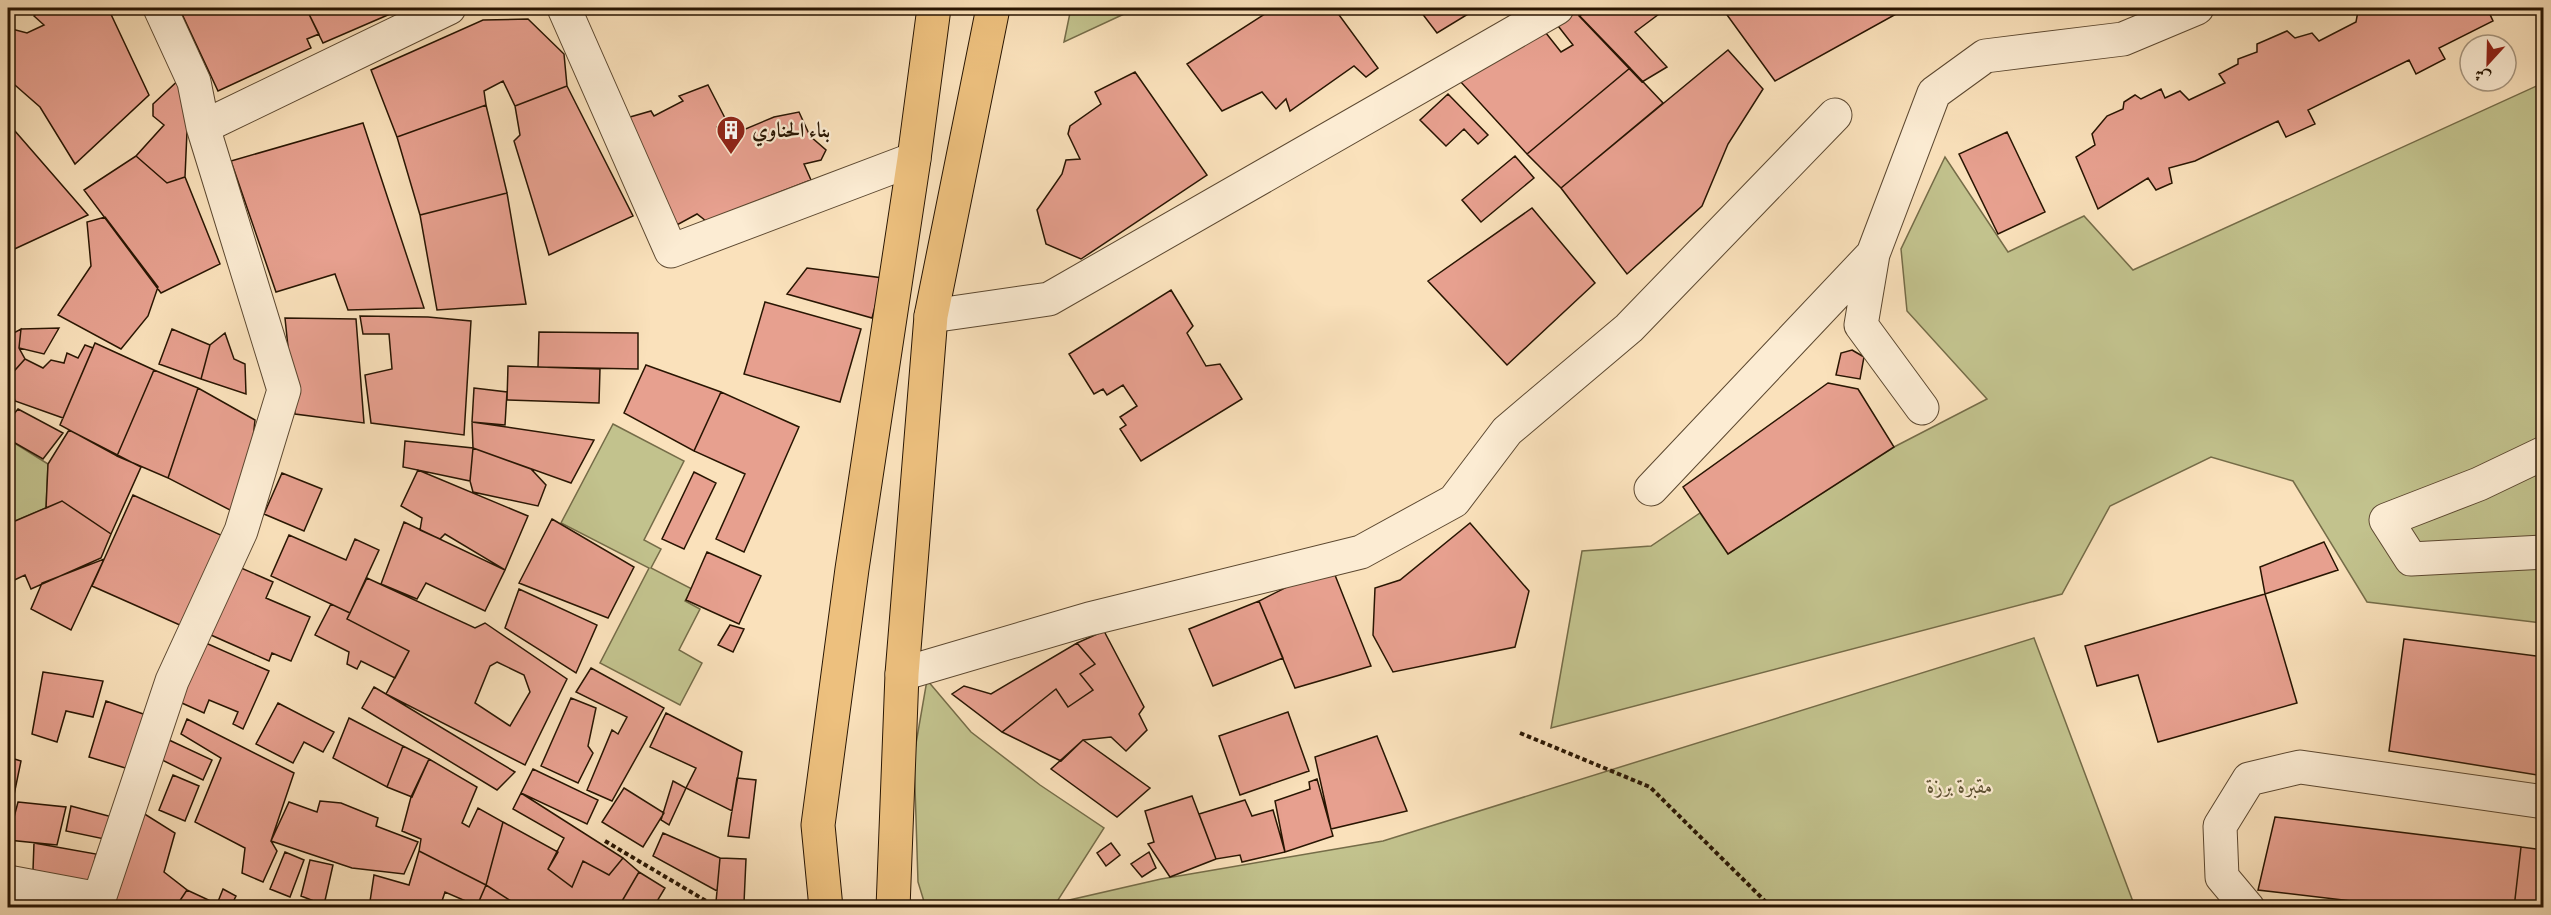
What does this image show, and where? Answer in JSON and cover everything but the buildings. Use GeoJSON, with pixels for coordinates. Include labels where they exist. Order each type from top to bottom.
{"type":"FeatureCollection","features":[{"type":"Feature","properties":{"kind":"main road"},"geometry":{"type":"LineString","coordinates":[[826,908],[818,825],[852,569],[914,159],[934,8]]}},
{"type":"Feature","properties":{"kind":"main road"},"geometry":{"type":"LineString","coordinates":[[893,908],[902,674],[931,316],[993,8]]}},
{"type":"Feature","properties":{"kind":"street"},"geometry":{"type":"LineString","coordinates":[[8,882],[103,903],[172,681],[241,531],[284,390],[203,127],[194,82],[160,8]]}},
{"type":"Feature","properties":{"kind":"street"},"geometry":{"type":"LineString","coordinates":[[203,127],[449,8]]}},
{"type":"Feature","properties":{"kind":"street"},"geometry":{"type":"LineString","coordinates":[[564,8],[670,251],[914,159]]}},
{"type":"Feature","properties":{"kind":"street"},"geometry":{"type":"LineString","coordinates":[[931,316],[1048,298],[1557,8]]}},
{"type":"Feature","properties":{"kind":"street"},"geometry":{"type":"LineString","coordinates":[[1922,408],[1861,325],[1873,254],[1934,93],[1985,56],[2123,39],[2197,8]]}},
{"type":"Feature","properties":{"kind":"street"},"geometry":{"type":"LineString","coordinates":[[902,674],[1089,619],[1361,552],[1454,501],[1508,431],[1629,327],[1835,115]]}},
{"type":"Feature","properties":{"kind":"street"},"geometry":{"type":"LineString","coordinates":[[1652,489],[1873,254]]}},
{"type":"Feature","properties":{"kind":"street"},"geometry":{"type":"LineString","coordinates":[[2544,453],[2479,484],[2386,520],[2411,559],[2544,552]]}},
{"type":"Feature","properties":{"kind":"street"},"geometry":{"type":"LineString","coordinates":[[2248,908],[2222,877],[2220,826],[2249,779],[2300,766],[2544,802]]}},
{"type":"Feature","properties":{"kind":"path"},"geometry":{"type":"LineString","coordinates":[[1520,733],[1650,788],[1772,908]]}},
{"type":"Feature","properties":{"kind":"path"},"geometry":{"type":"LineString","coordinates":[[605,841],[718,908]]}},
{"type":"Feature","properties":{"kind":"green space"},"geometry":{"type":"Polygon","coordinates":[[[1071,8],[1137,8],[1064,42],[1071,8]]]}},
{"type":"Feature","properties":{"kind":"green space"},"geometry":{"type":"Polygon","coordinates":[[[2543,83],[2543,623],[2367,602],[2293,481],[2211,457],[2110,506],[2062,594],[1551,728],[1582,551],[1651,546],[1700,513],[1728,554],[1894,447],[1987,399],[1907,311],[1901,249],[1945,157],[2008,252],[2084,216],[2133,270],[2543,83]]]}},
{"type":"Feature","properties":{"kind":"green space"},"geometry":{"type":"Polygon","coordinates":[[[613,424],[684,461],[644,540],[661,549],[651,568],[692,589],[685,601],[700,609],[679,650],[702,663],[680,705],[600,663],[649,568],[561,523],[613,424]]]}},
{"type":"Feature","properties":{"kind":"green space"},"geometry":{"type":"Polygon","coordinates":[[[8,439],[48,464],[46,508],[8,524],[8,439]]]}},
{"type":"Feature","properties":{"kind":"green space","name":"مقبرة برزة"},"geometry":{"type":"Polygon","coordinates":[[[2034,638],[2135,907],[926,908],[918,882],[914,755],[927,680],[971,732],[1040,785],[1104,828],[1056,903],[1161,879],[1383,841],[2034,638]]]}},
{"type":"Feature","properties":{"kind":"place","name":"بناء الحناوي"},"geometry":{"type":"Point","coordinates":[731,156]}}]}
